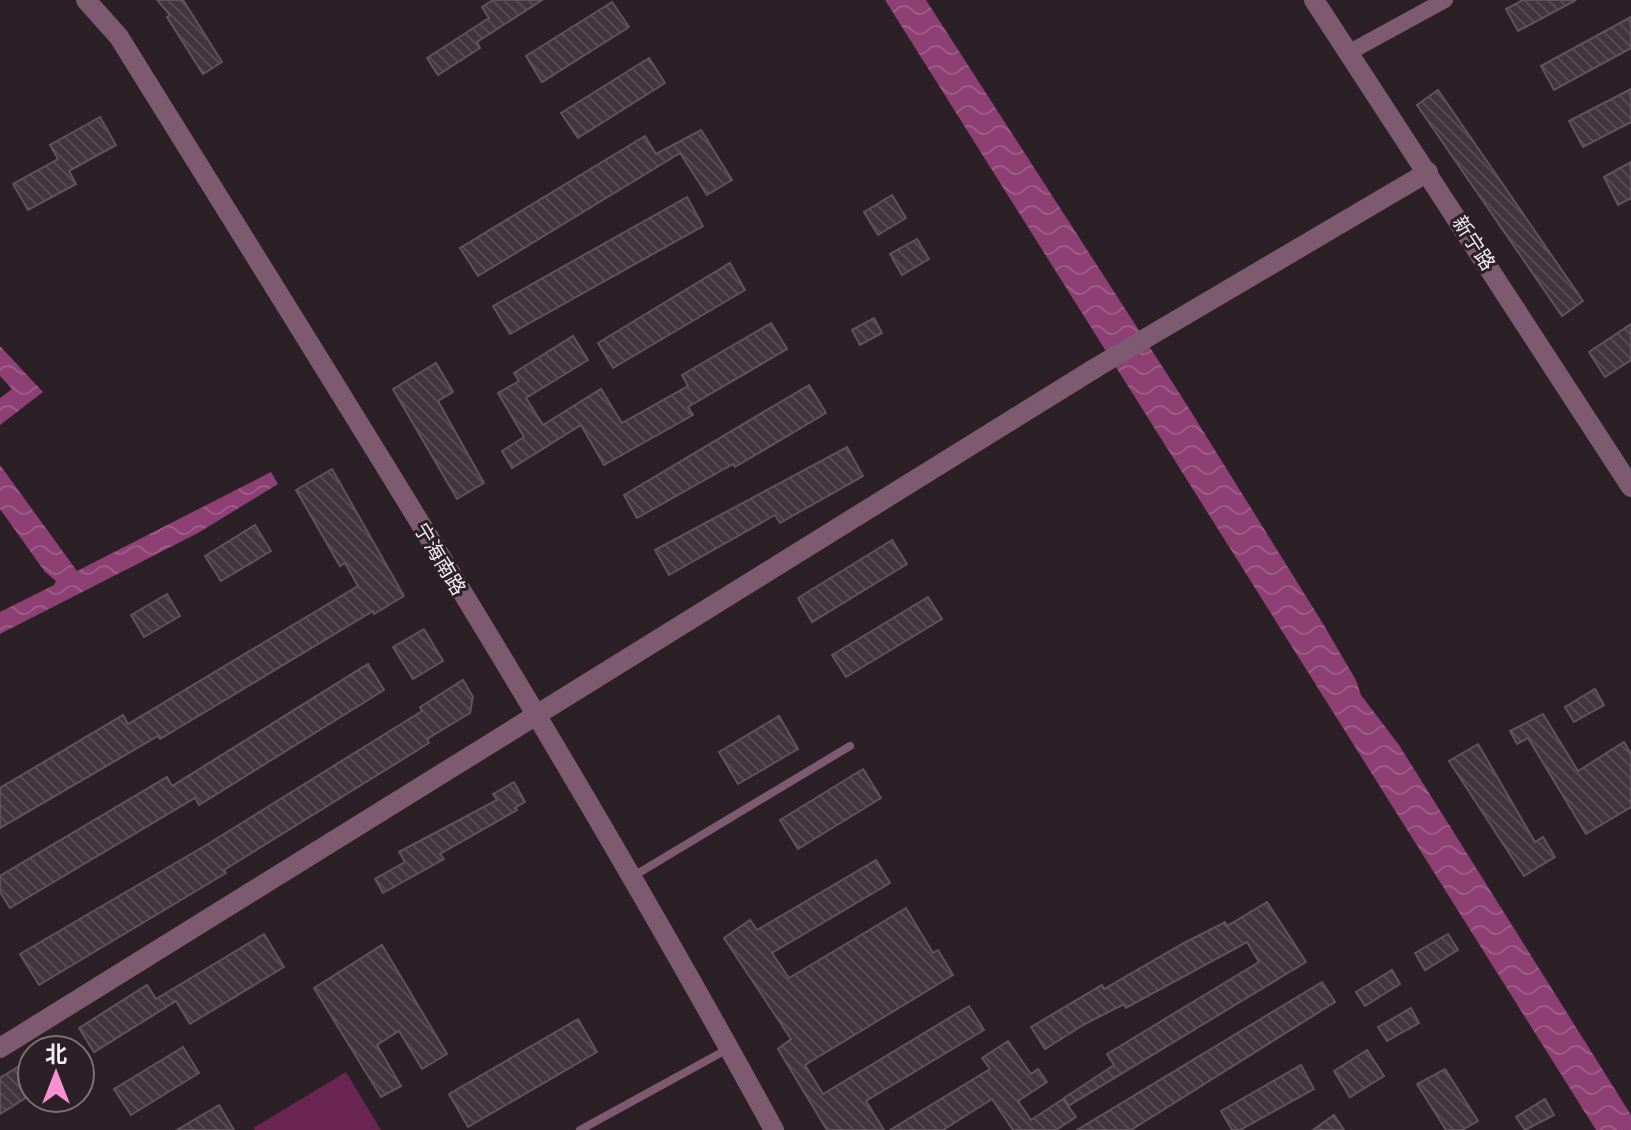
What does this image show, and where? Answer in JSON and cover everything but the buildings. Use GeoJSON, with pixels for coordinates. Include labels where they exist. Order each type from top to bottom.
{"type":"FeatureCollection","features":[{"type":"Feature","properties":{"kind":"street","name":"宁海南路"},"geometry":{"type":"LineString","coordinates":[[86,0],[119,37],[354,415],[631,877],[774,1130]]}},
{"type":"Feature","properties":{"kind":"street","name":"新宁路"},"geometry":{"type":"LineString","coordinates":[[1314,0],[1631,487]]}},
{"type":"Feature","properties":{"kind":"street"},"geometry":{"type":"LineString","coordinates":[[1348,53],[1445,0]]}},
{"type":"Feature","properties":{"kind":"street"},"geometry":{"type":"LineString","coordinates":[[0,1048],[533,714],[1104,363],[1428,172]]}},
{"type":"Feature","properties":{"kind":"lane"},"geometry":{"type":"LineString","coordinates":[[631,877],[850,746]]}},
{"type":"Feature","properties":{"kind":"lane"},"geometry":{"type":"LineString","coordinates":[[580,1130],[730,1048]]}},
{"type":"Feature","properties":{"kind":"shaded area"},"geometry":{"type":"Polygon","coordinates":[[[346,1072],[381,1130],[253,1128],[346,1072]]]}},
{"type":"Feature","properties":{"kind":"water"},"geometry":{"type":"Polygon","coordinates":[[[885,0],[926,0],[1180,394],[1322,622],[1356,680],[1361,695],[1399,745],[1631,1115],[1631,1130],[1596,1130],[885,0]]]}},
{"type":"Feature","properties":{"kind":"water"},"geometry":{"type":"Polygon","coordinates":[[[0,346],[43,392],[0,425],[0,398],[12,389],[0,376],[0,346]]]}},
{"type":"Feature","properties":{"kind":"water"},"geometry":{"type":"Polygon","coordinates":[[[0,465],[77,571],[271,472],[278,484],[198,533],[0,634],[0,612],[54,585],[56,581],[45,572],[0,509],[0,465]]]}}]}
